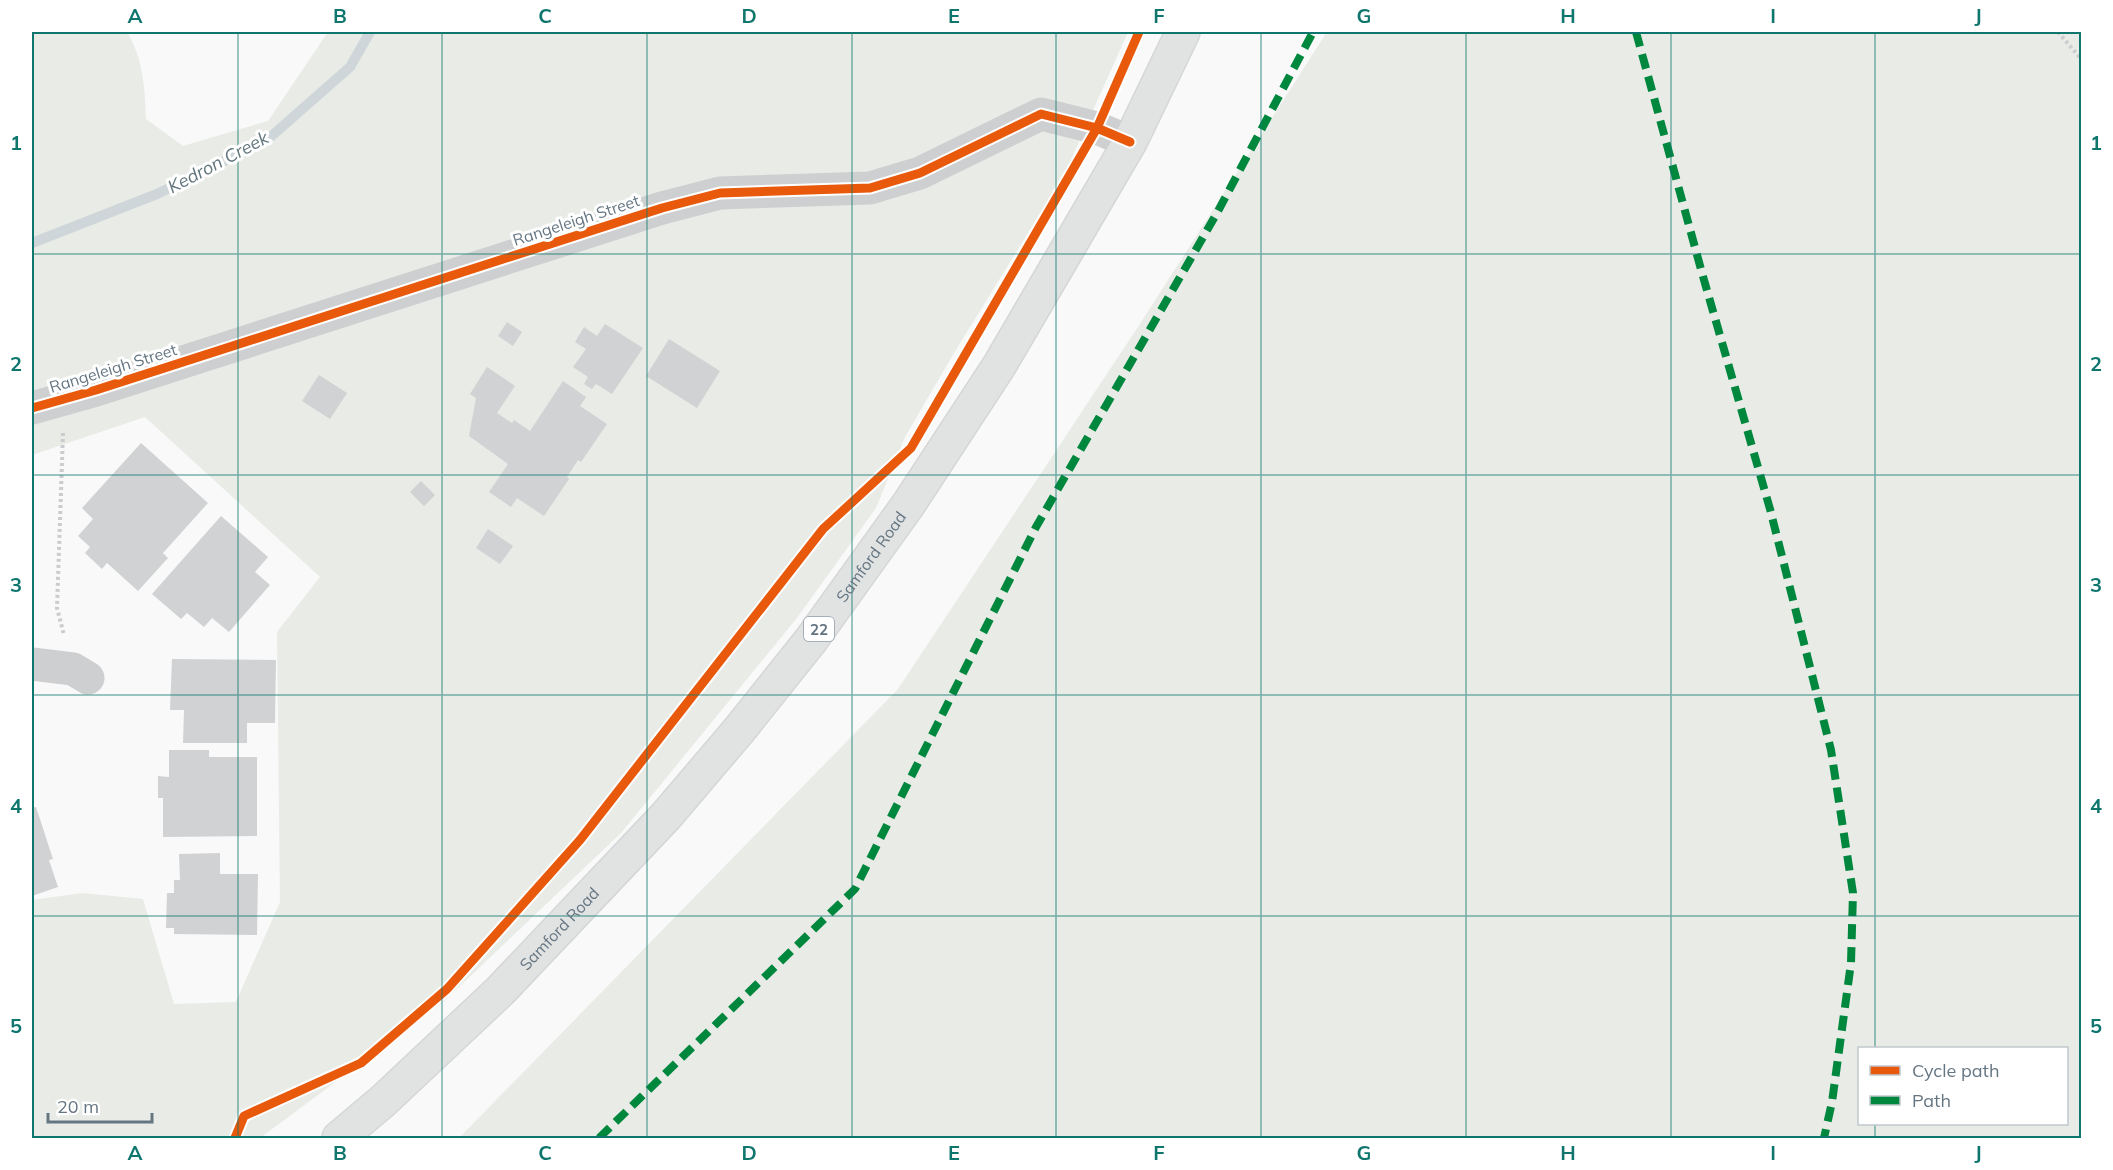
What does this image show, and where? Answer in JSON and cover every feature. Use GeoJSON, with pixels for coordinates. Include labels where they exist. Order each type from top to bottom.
{"type":"FeatureCollection","features":[{"type":"Feature","properties":{"kind":"main road","name":"Samford Road"},"geometry":{"type":"LineString","coordinates":[[339,1138],[392,1093],[500,991],[666,816],[797,658],[908,505],[999,366],[1130,142],[1183,32]]}},
{"type":"Feature","properties":{"kind":"street","name":"Rangeleigh Street"},"geometry":{"type":"LineString","coordinates":[[32,408],[64,400],[662,208],[720,193],[870,188],[920,173],[1041,114],[1097,128],[1130,142]]}},
{"type":"Feature","properties":{"kind":"street"},"geometry":{"type":"LineString","coordinates":[[32,663],[81,673]]}},
{"type":"Feature","properties":{"kind":"path"},"geometry":{"type":"LineString","coordinates":[[2058,32],[2082,60]]}},
{"type":"Feature","properties":{"kind":"path"},"geometry":{"type":"LineString","coordinates":[[64,400],[57,608],[81,673]]}},
{"type":"Feature","properties":{"kind":"shaded area"},"geometry":{"type":"Polygon","coordinates":[[[32,32],[127,32],[140,63],[146,119],[183,146],[268,121],[328,32],[1128,32],[1065,173],[905,437],[876,508],[797,618],[621,833],[442,1003],[260,1138],[32,1138],[32,900],[82,893],[143,899],[174,1004],[236,1002],[280,902],[277,632],[320,577],[145,417],[32,455],[32,32]]]}},
{"type":"Feature","properties":{"kind":"shaded area"},"geometry":{"type":"Polygon","coordinates":[[[1327,32],[2081,32],[2081,1138],[459,1138],[898,689],[1136,330],[1327,32]]]}},
{"type":"Feature","properties":{"kind":"building"},"geometry":{"type":"Polygon","coordinates":[[[507,322],[522,332],[513,346],[498,336],[507,322]]]}},
{"type":"Feature","properties":{"kind":"building"},"geometry":{"type":"Polygon","coordinates":[[[605,324],[643,348],[612,394],[596,384],[592,389],[584,384],[588,377],[573,367],[586,349],[575,342],[584,327],[597,336],[605,324]]]}},
{"type":"Feature","properties":{"kind":"building"},"geometry":{"type":"Polygon","coordinates":[[[669,339],[720,371],[697,408],[646,376],[669,339]]]}},
{"type":"Feature","properties":{"kind":"building"},"geometry":{"type":"Polygon","coordinates":[[[487,367],[515,386],[497,413],[512,423],[514,420],[530,431],[563,381],[586,397],[580,406],[607,424],[581,462],[578,460],[567,477],[569,479],[544,516],[517,498],[511,507],[489,492],[508,464],[469,436],[476,398],[470,394],[487,367]]]}},
{"type":"Feature","properties":{"kind":"building"},"geometry":{"type":"Polygon","coordinates":[[[319,375],[347,393],[330,419],[302,401],[319,375]]]}},
{"type":"Feature","properties":{"kind":"building"},"geometry":{"type":"Polygon","coordinates":[[[141,443],[208,503],[163,553],[168,558],[138,591],[107,563],[102,569],[85,553],[90,547],[78,536],[93,519],[82,508],[141,443]]]}},
{"type":"Feature","properties":{"kind":"building"},"geometry":{"type":"Polygon","coordinates":[[[421,481],[435,495],[424,506],[410,492],[421,481]]]}},
{"type":"Feature","properties":{"kind":"building"},"geometry":{"type":"Polygon","coordinates":[[[221,516],[268,557],[255,572],[270,585],[229,632],[212,618],[204,627],[187,613],[181,619],[152,594],[221,516]]]}},
{"type":"Feature","properties":{"kind":"building"},"geometry":{"type":"Polygon","coordinates":[[[488,529],[513,546],[500,564],[476,548],[488,529]]]}},
{"type":"Feature","properties":{"kind":"building"},"geometry":{"type":"Polygon","coordinates":[[[172,659],[276,660],[275,723],[247,723],[247,743],[183,743],[184,710],[170,710],[172,659]]]}},
{"type":"Feature","properties":{"kind":"building"},"geometry":{"type":"Polygon","coordinates":[[[169,750],[209,750],[209,757],[257,757],[257,836],[163,837],[163,798],[158,798],[158,776],[169,777],[169,750]]]}},
{"type":"Feature","properties":{"kind":"building"},"geometry":{"type":"Polygon","coordinates":[[[36,807],[53,859],[49,860],[58,887],[32,896],[32,808],[36,807]]]}},
{"type":"Feature","properties":{"kind":"building"},"geometry":{"type":"Polygon","coordinates":[[[220,853],[220,874],[258,874],[257,935],[174,934],[174,928],[166,928],[167,893],[174,893],[174,880],[180,880],[179,854],[220,853]]]}},
{"type":"Feature","properties":{"kind":"waterway","name":"Kedron Creek"},"geometry":{"type":"LineString","coordinates":[[32,243],[157,194],[267,140],[350,67],[370,32]]}},
{"type":"Feature","properties":{"kind":"marked path"},"geometry":{"type":"LineString","coordinates":[[599,1138],[855,889],[1036,527],[1217,213],[1313,32]]}},
{"type":"Feature","properties":{"kind":"marked path"},"geometry":{"type":"LineString","coordinates":[[1636,32],[1770,509],[1831,750],[1853,893],[1851,963],[1832,1102],[1824,1138]]}},
{"type":"Feature","properties":{"kind":"cycle path"},"geometry":{"type":"LineString","coordinates":[[235,1138],[244,1116],[361,1063],[447,989],[580,840],[823,529],[911,448],[1097,128],[1139,32]]}},
{"type":"Feature","properties":{"kind":"cycle path"},"geometry":{"type":"LineString","coordinates":[[32,408],[96,390],[662,208],[720,193],[870,188],[920,173],[1041,114],[1097,128],[1130,142]]}}]}
